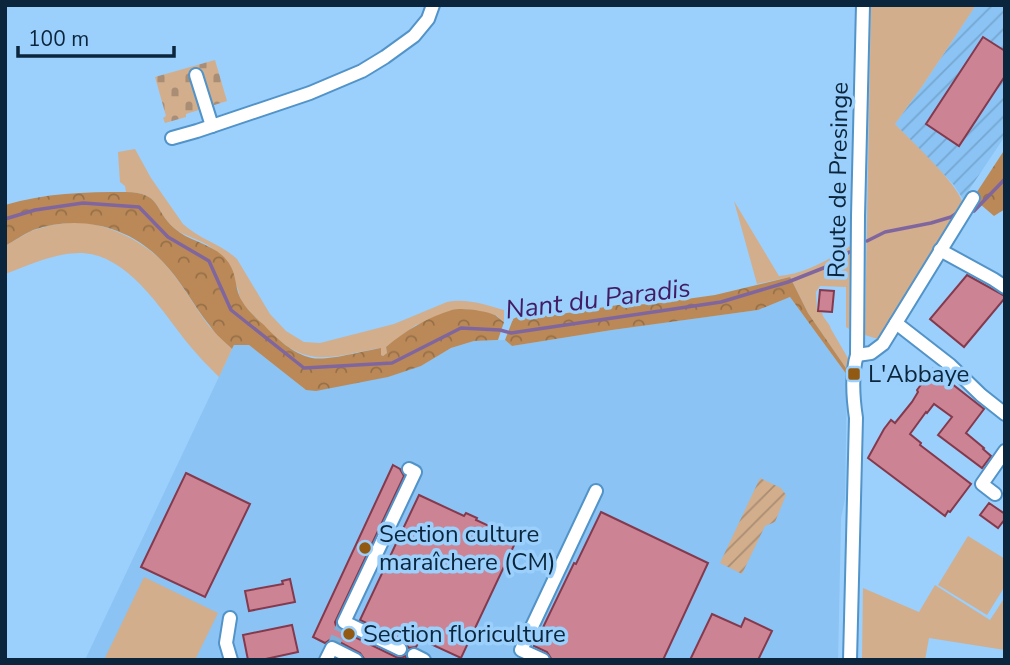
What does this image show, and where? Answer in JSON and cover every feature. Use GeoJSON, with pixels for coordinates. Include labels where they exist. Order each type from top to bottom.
{"type":"FeatureCollection","features":[{"type":"Feature","properties":{"kind":"street"},"geometry":{"type":"LineString","coordinates":[[172,138],[310,93],[362,71],[421,30],[433,5]]}},
{"type":"Feature","properties":{"kind":"street","name":"Route de Presinge"},"geometry":{"type":"LineString","coordinates":[[850,660],[863,5]]}},
{"type":"Feature","properties":{"kind":"street"},"geometry":{"type":"LineString","coordinates":[[196,75],[212,126]]}},
{"type":"Feature","properties":{"kind":"street"},"geometry":{"type":"LineString","coordinates":[[857,355],[871,353],[883,344],[967,207]]}},
{"type":"Feature","properties":{"kind":"street"},"geometry":{"type":"LineString","coordinates":[[940,250],[1005,287]]}},
{"type":"Feature","properties":{"kind":"street"},"geometry":{"type":"LineString","coordinates":[[896,323],[950,365],[1005,414]]}},
{"type":"Feature","properties":{"kind":"street"},"geometry":{"type":"LineString","coordinates":[[995,494],[982,484],[1005,451]]}},
{"type":"Feature","properties":{"kind":"street"},"geometry":{"type":"LineString","coordinates":[[400,649],[344,622],[415,472],[409,469]]}},
{"type":"Feature","properties":{"kind":"street"},"geometry":{"type":"LineString","coordinates":[[543,660],[521,650],[596,491]]}},
{"type":"Feature","properties":{"kind":"street"},"geometry":{"type":"LineString","coordinates":[[230,618],[226,643],[231,660]]}},
{"type":"Feature","properties":{"kind":"street"},"geometry":{"type":"LineString","coordinates":[[326,660],[332,648],[356,660]]}},
{"type":"Feature","properties":{"kind":"shaded area"},"geometry":{"type":"Polygon","coordinates":[[[976,5],[1005,5],[1005,51],[983,37],[926,124],[959,146],[1005,76],[1005,136],[963,199],[953,184],[895,124],[976,5]]]}},
{"type":"Feature","properties":{"kind":"shaded area"},"geometry":{"type":"Polygon","coordinates":[[[790,297],[847,375],[838,660],[85,660],[234,345],[249,345],[306,390],[421,366],[451,348],[474,341],[505,340],[512,346],[758,310],[790,297]]]}},
{"type":"Feature","properties":{"kind":"green space"},"geometry":{"type":"Polygon","coordinates":[[[871,5],[976,5],[895,124],[945,176],[961,198],[963,206],[878,339],[865,335],[871,5]]]}},
{"type":"Feature","properties":{"kind":"green space"},"geometry":{"type":"Polygon","coordinates":[[[215,60],[227,101],[165,123],[163,118],[166,116],[155,77],[215,60]]]}},
{"type":"Feature","properties":{"kind":"green space"},"geometry":{"type":"Polygon","coordinates":[[[135,149],[151,178],[183,224],[237,259],[270,314],[286,331],[304,342],[320,343],[394,324],[454,301],[504,310],[504,322],[496,315],[465,309],[416,325],[386,347],[387,353],[383,356],[380,348],[332,357],[307,355],[294,350],[266,328],[246,307],[228,270],[212,248],[174,228],[156,203],[146,195],[126,192],[125,186],[120,182],[118,152],[135,149]]]}},
{"type":"Feature","properties":{"kind":"green space"},"geometry":{"type":"Polygon","coordinates":[[[1005,149],[1005,209],[994,216],[973,198],[1005,149]]]}},
{"type":"Feature","properties":{"kind":"green space"},"geometry":{"type":"Polygon","coordinates":[[[126,192],[146,195],[156,203],[174,228],[224,257],[232,269],[239,295],[246,308],[279,340],[305,356],[327,358],[381,348],[383,356],[387,353],[386,347],[409,330],[434,316],[456,309],[480,311],[496,316],[504,322],[498,340],[474,341],[451,348],[421,366],[388,377],[316,391],[306,390],[249,345],[234,345],[232,349],[212,329],[162,261],[134,239],[102,226],[68,223],[33,230],[5,246],[5,205],[50,196],[126,192]]]}},
{"type":"Feature","properties":{"kind":"green space"},"geometry":{"type":"Polygon","coordinates":[[[734,201],[779,276],[816,266],[850,246],[849,329],[846,327],[846,287],[820,286],[816,292],[817,311],[822,313],[849,360],[848,371],[808,313],[790,277],[757,284],[734,201]]]}},
{"type":"Feature","properties":{"kind":"green space"},"geometry":{"type":"Polygon","coordinates":[[[78,222],[123,234],[152,252],[168,267],[209,326],[232,349],[219,377],[193,350],[144,288],[116,264],[100,257],[73,253],[43,260],[5,274],[5,246],[31,231],[78,222]]]}},
{"type":"Feature","properties":{"kind":"green space"},"geometry":{"type":"Polygon","coordinates":[[[790,277],[808,313],[848,371],[847,375],[790,297],[758,310],[512,346],[505,340],[513,319],[517,317],[715,295],[790,277]]]}},
{"type":"Feature","properties":{"kind":"green space"},"geometry":{"type":"Polygon","coordinates":[[[760,478],[781,488],[786,495],[775,522],[765,526],[742,574],[720,563],[760,478]]]}},
{"type":"Feature","properties":{"kind":"green space"},"geometry":{"type":"Polygon","coordinates":[[[968,536],[1005,559],[1005,586],[987,615],[938,585],[968,536]]]}},
{"type":"Feature","properties":{"kind":"green space"},"geometry":{"type":"Polygon","coordinates":[[[144,577],[218,613],[195,660],[104,660],[144,577]]]}},
{"type":"Feature","properties":{"kind":"green space"},"geometry":{"type":"Polygon","coordinates":[[[935,585],[990,620],[1005,597],[1005,650],[929,638],[925,660],[862,660],[863,588],[919,612],[935,585]]]}},
{"type":"Feature","properties":{"kind":"building"},"geometry":{"type":"Polygon","coordinates":[[[983,37],[1005,51],[1005,76],[959,146],[926,124],[983,37]]]}},
{"type":"Feature","properties":{"kind":"building"},"geometry":{"type":"Polygon","coordinates":[[[967,275],[1005,298],[964,347],[930,319],[967,275]]]}},
{"type":"Feature","properties":{"kind":"building"},"geometry":{"type":"Polygon","coordinates":[[[820,290],[834,291],[832,312],[818,311],[820,290]]]}},
{"type":"Feature","properties":{"kind":"building"},"geometry":{"type":"Polygon","coordinates":[[[933,369],[984,409],[966,433],[991,456],[982,468],[938,435],[952,417],[934,404],[926,412],[910,434],[920,445],[971,484],[945,516],[868,458],[884,429],[891,420],[895,423],[933,369]]]}},
{"type":"Feature","properties":{"kind":"building","name":"Section culture maraîchere (CM)"},"geometry":{"type":"Polygon","coordinates":[[[393,465],[400,469],[404,476],[335,622],[340,630],[396,657],[405,656],[407,660],[365,660],[360,653],[336,640],[331,639],[325,643],[313,637],[393,465]]]}},
{"type":"Feature","properties":{"kind":"building"},"geometry":{"type":"Polygon","coordinates":[[[186,473],[250,504],[205,597],[141,567],[186,473]]]}},
{"type":"Feature","properties":{"kind":"building"},"geometry":{"type":"Polygon","coordinates":[[[419,495],[464,516],[466,513],[517,539],[461,658],[420,639],[416,647],[409,648],[404,641],[360,620],[419,495]]]}},
{"type":"Feature","properties":{"kind":"building"},"geometry":{"type":"Polygon","coordinates":[[[989,503],[1005,514],[1005,519],[998,528],[980,515],[989,503]]]}},
{"type":"Feature","properties":{"kind":"building"},"geometry":{"type":"Polygon","coordinates":[[[601,512],[708,563],[663,660],[552,660],[547,652],[534,646],[601,512]]]}},
{"type":"Feature","properties":{"kind":"building"},"geometry":{"type":"Polygon","coordinates":[[[290,579],[295,602],[249,611],[245,591],[283,584],[282,581],[290,579]]]}},
{"type":"Feature","properties":{"kind":"building"},"geometry":{"type":"Polygon","coordinates":[[[712,614],[741,627],[745,618],[772,631],[758,660],[690,660],[712,614]]]}},
{"type":"Feature","properties":{"kind":"building"},"geometry":{"type":"Polygon","coordinates":[[[292,625],[298,652],[248,660],[243,635],[292,625]]]}},
{"type":"Feature","properties":{"kind":"waterway","name":"Nant du Paradis"},"geometry":{"type":"LineString","coordinates":[[967,211],[974,211],[1005,179]]}},
{"type":"Feature","properties":{"kind":"waterway","name":"Nant du Paradis"},"geometry":{"type":"LineString","coordinates":[[5,219],[35,210],[83,203],[139,207],[168,237],[209,261],[231,310],[304,368],[392,363],[461,328],[511,333],[721,302],[788,282],[836,263],[849,252]]}},
{"type":"Feature","properties":{"kind":"waterway","name":"Nant du Paradis"},"geometry":{"type":"LineString","coordinates":[[867,241],[885,232],[931,223],[951,217],[960,211]]}},
{"type":"Feature","properties":{"kind":"tunnel"},"geometry":{"type":"LineString","coordinates":[[332,648],[344,622]]}},
{"type":"Feature","properties":{"kind":"place","name":"L'Abbaye"},"geometry":{"type":"Point","coordinates":[854,374]}},
{"type":"Feature","properties":{"kind":"place","name":"Section culture maraîchere (CM)"},"geometry":{"type":"Point","coordinates":[365,548]}},
{"type":"Feature","properties":{"kind":"place","name":"Section floriculture"},"geometry":{"type":"Point","coordinates":[349,634]}}]}
